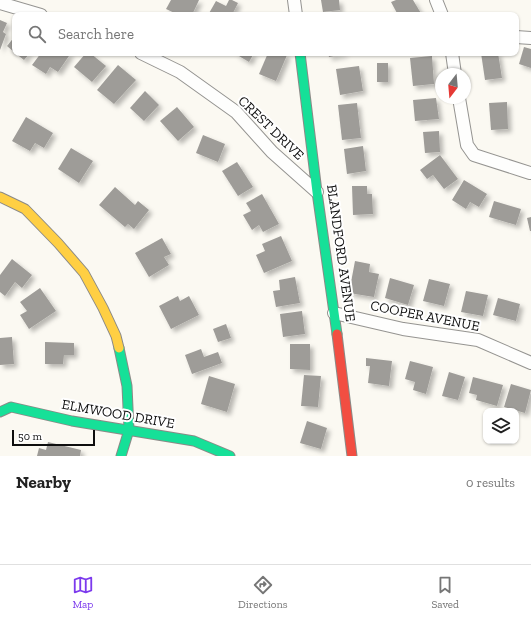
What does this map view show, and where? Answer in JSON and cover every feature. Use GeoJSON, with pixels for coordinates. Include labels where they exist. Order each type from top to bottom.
{"type":"FeatureCollection","features":[{"type":"Feature","properties":{"kind":"street"},"geometry":{"type":"LineString","coordinates":[[294,0],[296,12]]}},
{"type":"Feature","properties":{"kind":"street"},"geometry":{"type":"LineString","coordinates":[[436,0],[441,12]]}},
{"type":"Feature","properties":{"kind":"street"},"geometry":{"type":"LineString","coordinates":[[0,3],[32,12]]}},
{"type":"Feature","properties":{"kind":"street"},"geometry":{"type":"LineString","coordinates":[[519,37],[531,38]]}},
{"type":"Feature","properties":{"kind":"street","name":"CREST DRIVE"},"geometry":{"type":"LineString","coordinates":[[146,56],[180,72],[236,112],[272,152],[317,192]]}},
{"type":"Feature","properties":{"kind":"street","name":"BLANDFORD AVENUE"},"geometry":{"type":"LineString","coordinates":[[300,56],[352,456]]}},
{"type":"Feature","properties":{"kind":"street"},"geometry":{"type":"LineString","coordinates":[[452,56],[454,68]]}},
{"type":"Feature","properties":{"kind":"street"},"geometry":{"type":"LineString","coordinates":[[460,104],[467,145],[474,155],[530,173]]}},
{"type":"Feature","properties":{"kind":"street"},"geometry":{"type":"LineString","coordinates":[[0,197],[25,209],[58,243],[84,273],[103,308],[116,336],[127,386],[129,430],[121,456]]}},
{"type":"Feature","properties":{"kind":"street","name":"COOPER AVENUE"},"geometry":{"type":"LineString","coordinates":[[334,313],[403,329],[478,340],[531,363]]}},
{"type":"Feature","properties":{"kind":"street","name":"ELMWOOD DRIVE"},"geometry":{"type":"LineString","coordinates":[[0,412],[11,407],[72,421],[194,441],[230,456]]}},
{"type":"Feature","properties":{"kind":"building"},"geometry":{"type":"Polygon","coordinates":[[[171,0],[199,0],[193,12],[172,12],[166,9],[171,0]]]}},
{"type":"Feature","properties":{"kind":"building"},"geometry":{"type":"Polygon","coordinates":[[[229,0],[238,3],[234,12],[210,12],[216,1],[226,6],[229,0]]]}},
{"type":"Feature","properties":{"kind":"building"},"geometry":{"type":"Polygon","coordinates":[[[321,0],[339,0],[340,10],[323,12],[321,0]]]}},
{"type":"Feature","properties":{"kind":"building"},"geometry":{"type":"Polygon","coordinates":[[[396,0],[413,0],[420,12],[396,12],[391,2],[396,0]]]}},
{"type":"Feature","properties":{"kind":"building"},"geometry":{"type":"Polygon","coordinates":[[[0,20],[7,23],[3,32],[6,34],[0,50],[0,20]]]}},
{"type":"Feature","properties":{"kind":"building"},"geometry":{"type":"Polygon","coordinates":[[[12,40],[12,50],[7,46],[12,40]]]}},
{"type":"Feature","properties":{"kind":"building"},"geometry":{"type":"Polygon","coordinates":[[[524,47],[531,49],[531,68],[519,64],[524,47]]]}},
{"type":"Feature","properties":{"kind":"building"},"geometry":{"type":"Polygon","coordinates":[[[19,56],[27,56],[24,60],[19,56]]]}},
{"type":"Feature","properties":{"kind":"building"},"geometry":{"type":"Polygon","coordinates":[[[39,56],[69,56],[58,72],[50,67],[46,74],[32,65],[39,56]]]}},
{"type":"Feature","properties":{"kind":"building"},"geometry":{"type":"Polygon","coordinates":[[[83,56],[94,56],[106,66],[92,82],[74,67],[83,56]]]}},
{"type":"Feature","properties":{"kind":"building"},"geometry":{"type":"Polygon","coordinates":[[[239,56],[252,56],[249,62],[239,56]]]}},
{"type":"Feature","properties":{"kind":"building"},"geometry":{"type":"Polygon","coordinates":[[[267,56],[287,56],[276,81],[259,74],[267,56]]]}},
{"type":"Feature","properties":{"kind":"building"},"geometry":{"type":"Polygon","coordinates":[[[432,56],[434,84],[413,86],[410,58],[432,56]]]}},
{"type":"Feature","properties":{"kind":"building"},"geometry":{"type":"Polygon","coordinates":[[[481,56],[498,56],[502,78],[485,80],[481,56]]]}},
{"type":"Feature","properties":{"kind":"building"},"geometry":{"type":"Polygon","coordinates":[[[377,63],[388,63],[388,82],[377,82],[377,63]]]}},
{"type":"Feature","properties":{"kind":"building"},"geometry":{"type":"Polygon","coordinates":[[[118,65],[136,80],[114,104],[97,90],[118,65]]]}},
{"type":"Feature","properties":{"kind":"building"},"geometry":{"type":"Polygon","coordinates":[[[359,66],[363,91],[340,95],[336,69],[359,66]]]}},
{"type":"Feature","properties":{"kind":"building"},"geometry":{"type":"Polygon","coordinates":[[[145,91],[159,105],[144,121],[130,108],[145,91]]]}},
{"type":"Feature","properties":{"kind":"building"},"geometry":{"type":"Polygon","coordinates":[[[435,98],[439,119],[415,121],[413,100],[435,98]]]}},
{"type":"Feature","properties":{"kind":"building"},"geometry":{"type":"Polygon","coordinates":[[[507,102],[508,129],[491,130],[489,103],[507,102]]]}},
{"type":"Feature","properties":{"kind":"building"},"geometry":{"type":"Polygon","coordinates":[[[357,103],[361,138],[342,140],[338,105],[357,103]]]}},
{"type":"Feature","properties":{"kind":"building"},"geometry":{"type":"Polygon","coordinates":[[[177,107],[194,127],[178,141],[160,121],[177,107]]]}},
{"type":"Feature","properties":{"kind":"building"},"geometry":{"type":"Polygon","coordinates":[[[26,117],[53,133],[44,148],[35,143],[30,151],[12,141],[26,117]]]}},
{"type":"Feature","properties":{"kind":"building"},"geometry":{"type":"Polygon","coordinates":[[[439,131],[440,152],[425,153],[423,132],[439,131]]]}},
{"type":"Feature","properties":{"kind":"building"},"geometry":{"type":"Polygon","coordinates":[[[203,135],[225,144],[218,162],[196,153],[203,135]]]}},
{"type":"Feature","properties":{"kind":"building"},"geometry":{"type":"Polygon","coordinates":[[[363,146],[366,171],[347,174],[344,149],[363,146]]]}},
{"type":"Feature","properties":{"kind":"building"},"geometry":{"type":"Polygon","coordinates":[[[71,148],[93,161],[79,183],[58,169],[71,148]]]}},
{"type":"Feature","properties":{"kind":"building"},"geometry":{"type":"Polygon","coordinates":[[[440,155],[458,179],[444,189],[433,175],[427,179],[420,170],[440,155]]]}},
{"type":"Feature","properties":{"kind":"building"},"geometry":{"type":"Polygon","coordinates":[[[237,162],[253,187],[238,196],[222,171],[237,162]]]}},
{"type":"Feature","properties":{"kind":"building"},"geometry":{"type":"Polygon","coordinates":[[[464,180],[487,194],[479,207],[470,202],[466,209],[452,200],[464,180]]]}},
{"type":"Feature","properties":{"kind":"building"},"geometry":{"type":"Polygon","coordinates":[[[352,186],[367,186],[367,194],[372,194],[373,214],[353,215],[352,186]]]}},
{"type":"Feature","properties":{"kind":"building"},"geometry":{"type":"Polygon","coordinates":[[[115,187],[135,205],[138,201],[149,210],[134,229],[128,224],[125,227],[99,205],[115,187]]]}},
{"type":"Feature","properties":{"kind":"building"},"geometry":{"type":"Polygon","coordinates":[[[262,194],[279,224],[263,232],[259,225],[252,230],[243,215],[251,211],[246,203],[262,194]]]}},
{"type":"Feature","properties":{"kind":"building"},"geometry":{"type":"Polygon","coordinates":[[[494,201],[521,209],[516,225],[489,217],[494,201]]]}},
{"type":"Feature","properties":{"kind":"building"},"geometry":{"type":"Polygon","coordinates":[[[531,217],[531,231],[530,231],[527,218],[531,217]]]}},
{"type":"Feature","properties":{"kind":"building"},"geometry":{"type":"Polygon","coordinates":[[[281,236],[292,261],[264,273],[256,255],[265,251],[262,244],[281,236]]]}},
{"type":"Feature","properties":{"kind":"building"},"geometry":{"type":"Polygon","coordinates":[[[162,238],[171,254],[164,257],[169,265],[149,277],[135,253],[162,238]]]}},
{"type":"Feature","properties":{"kind":"building"},"geometry":{"type":"Polygon","coordinates":[[[12,259],[32,275],[22,288],[15,282],[5,296],[0,292],[0,275],[12,259]]]}},
{"type":"Feature","properties":{"kind":"building"},"geometry":{"type":"Polygon","coordinates":[[[355,261],[370,264],[369,272],[379,274],[374,297],[349,293],[355,261]]]}},
{"type":"Feature","properties":{"kind":"building"},"geometry":{"type":"Polygon","coordinates":[[[295,277],[300,303],[276,307],[273,291],[280,290],[279,280],[295,277]]]}},
{"type":"Feature","properties":{"kind":"building"},"geometry":{"type":"Polygon","coordinates":[[[390,278],[414,285],[408,305],[385,298],[390,278]]]}},
{"type":"Feature","properties":{"kind":"building"},"geometry":{"type":"Polygon","coordinates":[[[429,279],[450,284],[444,306],[423,301],[429,279]]]}},
{"type":"Feature","properties":{"kind":"building"},"geometry":{"type":"Polygon","coordinates":[[[40,288],[56,311],[29,329],[20,315],[27,311],[20,302],[40,288]]]}},
{"type":"Feature","properties":{"kind":"building"},"geometry":{"type":"Polygon","coordinates":[[[466,291],[488,295],[483,316],[461,312],[466,291]]]}},
{"type":"Feature","properties":{"kind":"building"},"geometry":{"type":"Polygon","coordinates":[[[178,296],[180,301],[189,296],[199,315],[171,329],[159,306],[178,296]]]}},
{"type":"Feature","properties":{"kind":"building"},"geometry":{"type":"Polygon","coordinates":[[[498,298],[520,304],[516,321],[493,315],[498,298]]]}},
{"type":"Feature","properties":{"kind":"building"},"geometry":{"type":"Polygon","coordinates":[[[302,311],[305,334],[283,337],[280,314],[302,311]]]}},
{"type":"Feature","properties":{"kind":"building"},"geometry":{"type":"Polygon","coordinates":[[[226,324],[231,338],[218,342],[213,329],[226,324]]]}},
{"type":"Feature","properties":{"kind":"building"},"geometry":{"type":"Polygon","coordinates":[[[12,337],[14,364],[0,365],[0,338],[12,337]]]}},
{"type":"Feature","properties":{"kind":"building"},"geometry":{"type":"Polygon","coordinates":[[[45,342],[74,343],[74,355],[64,355],[63,364],[45,364],[45,342]]]}},
{"type":"Feature","properties":{"kind":"building"},"geometry":{"type":"Polygon","coordinates":[[[290,344],[310,344],[310,370],[290,369],[290,344]]]}},
{"type":"Feature","properties":{"kind":"building"},"geometry":{"type":"Polygon","coordinates":[[[201,349],[204,357],[218,352],[222,363],[192,374],[185,355],[201,349]]]}},
{"type":"Feature","properties":{"kind":"building"},"geometry":{"type":"Polygon","coordinates":[[[366,358],[392,361],[389,386],[368,383],[370,366],[366,366],[366,358]]]}},
{"type":"Feature","properties":{"kind":"building"},"geometry":{"type":"Polygon","coordinates":[[[410,361],[433,367],[426,394],[413,390],[415,382],[405,379],[410,361]]]}},
{"type":"Feature","properties":{"kind":"building"},"geometry":{"type":"Polygon","coordinates":[[[449,372],[465,377],[458,400],[442,396],[449,372]]]}},
{"type":"Feature","properties":{"kind":"building"},"geometry":{"type":"Polygon","coordinates":[[[304,375],[321,376],[318,407],[301,406],[304,375]]]}},
{"type":"Feature","properties":{"kind":"building"},"geometry":{"type":"Polygon","coordinates":[[[209,376],[235,384],[227,412],[201,404],[209,376]]]}},
{"type":"Feature","properties":{"kind":"building"},"geometry":{"type":"Polygon","coordinates":[[[473,377],[503,385],[497,406],[476,400],[477,395],[469,393],[473,377]]]}},
{"type":"Feature","properties":{"kind":"building"},"geometry":{"type":"Polygon","coordinates":[[[511,384],[531,390],[525,413],[519,411],[519,408],[504,407],[511,384]]]}},
{"type":"Feature","properties":{"kind":"building"},"geometry":{"type":"Polygon","coordinates":[[[307,421],[327,428],[321,449],[300,443],[307,421]]]}},
{"type":"Feature","properties":{"kind":"building"},"geometry":{"type":"Polygon","coordinates":[[[48,442],[81,450],[80,456],[37,456],[39,448],[46,450],[48,442]]]}},
{"type":"Feature","properties":{"kind":"traffic: fast"},"geometry":{"type":"LineString","coordinates":[[300,56],[317,192],[337,334]]}},
{"type":"Feature","properties":{"kind":"traffic: fast"},"geometry":{"type":"LineString","coordinates":[[119,348],[127,386],[129,430],[121,456]]}},
{"type":"Feature","properties":{"kind":"traffic: fast"},"geometry":{"type":"LineString","coordinates":[[0,412],[11,407],[72,421],[194,441],[230,456]]}},
{"type":"Feature","properties":{"kind":"traffic: slow"},"geometry":{"type":"LineString","coordinates":[[0,197],[25,209],[58,243],[84,273],[103,308],[116,336],[119,348]]}},
{"type":"Feature","properties":{"kind":"traffic: jam"},"geometry":{"type":"LineString","coordinates":[[337,334],[352,456]]}}]}
